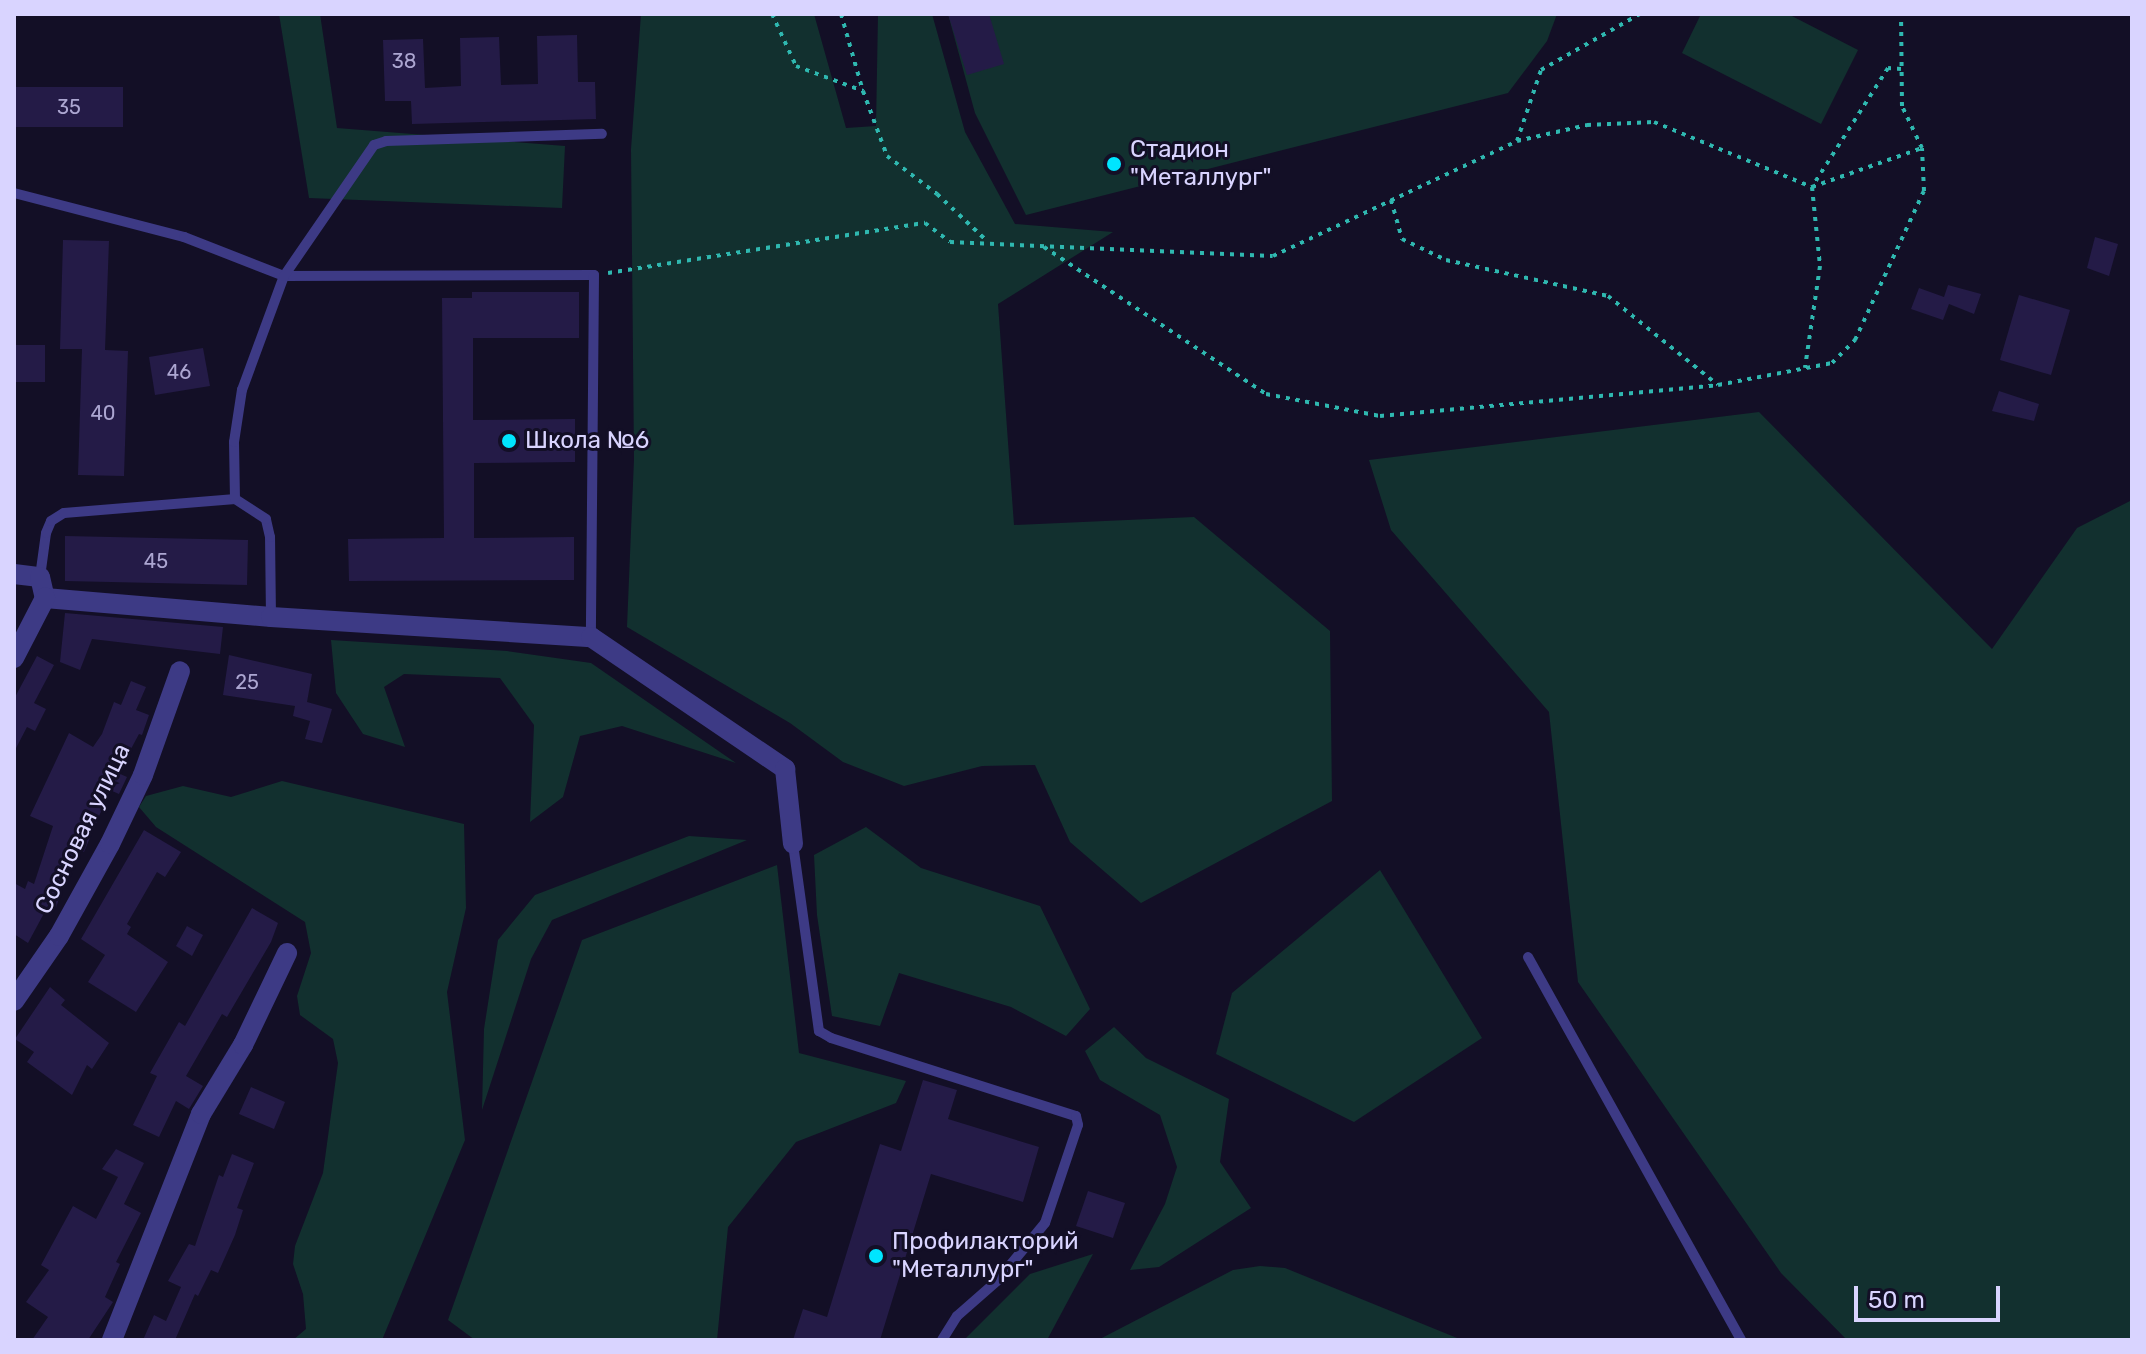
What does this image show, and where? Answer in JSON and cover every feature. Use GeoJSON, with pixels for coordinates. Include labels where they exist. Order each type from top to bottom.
{"type":"FeatureCollection","features":[{"type":"Feature","properties":{"kind":"street"},"geometry":{"type":"LineString","coordinates":[[14,574],[42,588],[271,617],[591,637],[785,769],[793,844]]}},
{"type":"Feature","properties":{"kind":"street"},"geometry":{"type":"LineString","coordinates":[[14,658],[42,588]]}},
{"type":"Feature","properties":{"kind":"street","name":"Сосновая улица"},"geometry":{"type":"LineString","coordinates":[[14,1001],[59,936],[110,844],[143,775],[180,671]]}},
{"type":"Feature","properties":{"kind":"street"},"geometry":{"type":"LineString","coordinates":[[112,1340],[201,1114],[243,1045],[287,953]]}},
{"type":"Feature","properties":{"kind":"lane"},"geometry":{"type":"LineString","coordinates":[[235,499],[234,442],[242,390],[284,276],[379,142],[602,134]]}},
{"type":"Feature","properties":{"kind":"lane"},"geometry":{"type":"LineString","coordinates":[[14,193],[184,237],[284,276],[594,275],[591,637]]}},
{"type":"Feature","properties":{"kind":"lane"},"geometry":{"type":"LineString","coordinates":[[42,588],[46,533],[51,521],[64,513],[235,499],[266,519],[270,537],[271,617]]}},
{"type":"Feature","properties":{"kind":"lane"},"geometry":{"type":"LineString","coordinates":[[793,844],[819,1031],[831,1038],[1076,1116],[1078,1125],[1045,1223],[997,1281],[957,1316],[942,1340]]}},
{"type":"Feature","properties":{"kind":"lane"},"geometry":{"type":"LineString","coordinates":[[1528,957],[1741,1340]]}},
{"type":"Feature","properties":{"kind":"path"},"geometry":{"type":"LineString","coordinates":[[772,14],[796,66],[863,91]]}},
{"type":"Feature","properties":{"kind":"path"},"geometry":{"type":"LineString","coordinates":[[841,14],[863,91],[887,156],[937,194],[988,243]]}},
{"type":"Feature","properties":{"kind":"path"},"geometry":{"type":"LineString","coordinates":[[1517,141],[1541,70],[1640,14]]}},
{"type":"Feature","properties":{"kind":"path"},"geometry":{"type":"LineString","coordinates":[[1042,246],[1266,394],[1380,416],[1718,385],[1832,363],[1855,340],[1924,191],[1922,148],[1902,106],[1901,14]]}},
{"type":"Feature","properties":{"kind":"path"},"geometry":{"type":"LineString","coordinates":[[1805,368],[1820,266],[1812,187],[1888,68],[1902,69]]}},
{"type":"Feature","properties":{"kind":"path"},"geometry":{"type":"LineString","coordinates":[[594,275],[925,223],[950,242],[1273,256],[1517,141],[1587,125],[1654,122],[1812,187],[1922,148]]}},
{"type":"Feature","properties":{"kind":"path"},"geometry":{"type":"LineString","coordinates":[[1391,200],[1402,239],[1446,260],[1608,296],[1718,385]]}},
{"type":"Feature","properties":{"kind":"green space"},"geometry":{"type":"Polygon","coordinates":[[[279,14],[320,14],[337,128],[565,146],[562,208],[309,198],[279,14]]]}},
{"type":"Feature","properties":{"kind":"green space"},"geometry":{"type":"Polygon","coordinates":[[[641,14],[814,14],[846,128],[876,126],[878,14],[932,14],[965,132],[1015,224],[1113,232],[998,304],[1014,525],[1194,517],[1330,631],[1332,801],[1141,903],[1070,842],[1035,765],[982,766],[904,786],[843,762],[790,723],[627,627],[634,459],[631,149],[641,14]]]}},
{"type":"Feature","properties":{"kind":"green space","name":"Стадион \"Металлург\""},"geometry":{"type":"Polygon","coordinates":[[[948,14],[1557,14],[1547,41],[1508,93],[1026,215],[975,113],[948,14]]]}},
{"type":"Feature","properties":{"kind":"green space"},"geometry":{"type":"Polygon","coordinates":[[[1701,14],[1788,14],[1858,50],[1821,124],[1682,53],[1701,14]]]}},
{"type":"Feature","properties":{"kind":"green space"},"geometry":{"type":"Polygon","coordinates":[[[1759,412],[1992,649],[2077,528],[2132,500],[2132,1340],[1847,1340],[1781,1273],[1578,982],[1549,712],[1391,530],[1369,460],[1759,412]]]}},
{"type":"Feature","properties":{"kind":"green space"},"geometry":{"type":"Polygon","coordinates":[[[331,640],[507,651],[591,663],[736,763],[622,726],[580,736],[563,797],[530,822],[534,725],[500,678],[404,674],[384,687],[405,747],[363,734],[336,693],[331,640]]]}},
{"type":"Feature","properties":{"kind":"green space"},"geometry":{"type":"Polygon","coordinates":[[[282,781],[464,824],[466,908],[447,992],[465,1140],[382,1340],[293,1340],[306,1329],[303,1294],[293,1264],[295,1246],[323,1173],[338,1063],[333,1039],[300,1015],[297,996],[311,953],[305,922],[156,827],[139,807],[146,796],[183,786],[231,797],[282,781]]]}},
{"type":"Feature","properties":{"kind":"green space"},"geometry":{"type":"Polygon","coordinates":[[[866,827],[921,868],[1040,906],[1090,1009],[1066,1036],[1011,1007],[899,973],[880,1026],[832,1016],[817,915],[814,855],[866,827]]]}},
{"type":"Feature","properties":{"kind":"green space"},"geometry":{"type":"Polygon","coordinates":[[[689,836],[747,840],[552,920],[531,959],[482,1110],[484,1029],[498,940],[535,895],[689,836]]]}},
{"type":"Feature","properties":{"kind":"green space"},"geometry":{"type":"Polygon","coordinates":[[[777,865],[799,1053],[906,1081],[896,1103],[796,1142],[728,1227],[717,1340],[475,1340],[448,1320],[582,940],[777,865]]]}},
{"type":"Feature","properties":{"kind":"green space"},"geometry":{"type":"Polygon","coordinates":[[[1380,870],[1482,1038],[1354,1122],[1216,1054],[1232,993],[1380,870]]]}},
{"type":"Feature","properties":{"kind":"green space"},"geometry":{"type":"Polygon","coordinates":[[[1114,1027],[1146,1058],[1229,1099],[1220,1162],[1251,1208],[1159,1267],[1130,1270],[1165,1204],[1177,1167],[1160,1115],[1100,1080],[1085,1051],[1114,1027]]]}},
{"type":"Feature","properties":{"kind":"green space"},"geometry":{"type":"Polygon","coordinates":[[[1093,1254],[1047,1340],[964,1340],[1030,1274],[1093,1254]]]}},
{"type":"Feature","properties":{"kind":"green space"},"geometry":{"type":"Polygon","coordinates":[[[1260,1266],[1285,1268],[1462,1340],[1098,1340],[1233,1270],[1260,1266]]]}},
{"type":"Feature","properties":{"kind":"building"},"geometry":{"type":"Polygon","coordinates":[[[948,14],[989,14],[1004,64],[967,75],[948,14]]]}},
{"type":"Feature","properties":{"kind":"building"},"geometry":{"type":"Polygon","coordinates":[[[577,35],[578,82],[595,82],[596,119],[412,124],[411,101],[385,101],[383,40],[423,39],[425,88],[461,86],[460,38],[499,37],[501,85],[538,84],[537,36],[577,35]]]}},
{"type":"Feature","properties":{"kind":"building"},"geometry":{"type":"Polygon","coordinates":[[[14,87],[123,87],[123,127],[14,127],[14,87]]]}},
{"type":"Feature","properties":{"kind":"building"},"geometry":{"type":"Polygon","coordinates":[[[2095,237],[2118,244],[2109,276],[2087,268],[2095,237]]]}},
{"type":"Feature","properties":{"kind":"building"},"geometry":{"type":"Polygon","coordinates":[[[63,240],[109,241],[105,350],[128,351],[124,476],[78,475],[82,349],[60,349],[63,240]]]}},
{"type":"Feature","properties":{"kind":"building"},"geometry":{"type":"Polygon","coordinates":[[[1948,285],[1981,294],[1974,314],[1949,304],[1943,320],[1911,309],[1919,288],[1944,297],[1948,285]]]}},
{"type":"Feature","properties":{"kind":"building","name":"Школа №6"},"geometry":{"type":"Polygon","coordinates":[[[472,292],[579,292],[579,338],[473,338],[473,420],[575,419],[575,462],[474,463],[474,538],[574,537],[574,580],[349,581],[348,539],[444,538],[442,298],[472,298],[472,292]]]}},
{"type":"Feature","properties":{"kind":"building"},"geometry":{"type":"Polygon","coordinates":[[[2019,295],[2070,310],[2051,375],[2000,360],[2019,295]]]}},
{"type":"Feature","properties":{"kind":"building"},"geometry":{"type":"Polygon","coordinates":[[[14,345],[45,345],[45,382],[14,382],[14,345]]]}},
{"type":"Feature","properties":{"kind":"building"},"geometry":{"type":"Polygon","coordinates":[[[203,348],[210,386],[155,395],[149,357],[203,348]]]}},
{"type":"Feature","properties":{"kind":"building"},"geometry":{"type":"Polygon","coordinates":[[[1999,391],[2039,404],[2034,421],[1992,411],[1999,391]]]}},
{"type":"Feature","properties":{"kind":"building"},"geometry":{"type":"Polygon","coordinates":[[[65,536],[248,540],[247,585],[65,581],[65,536]]]}},
{"type":"Feature","properties":{"kind":"building"},"geometry":{"type":"Polygon","coordinates":[[[65,613],[223,627],[220,654],[92,639],[80,670],[60,662],[65,613]]]}},
{"type":"Feature","properties":{"kind":"building"},"geometry":{"type":"Polygon","coordinates":[[[229,655],[312,674],[307,702],[332,709],[322,743],[305,739],[310,721],[293,716],[295,706],[223,695],[229,655]]]}},
{"type":"Feature","properties":{"kind":"building"},"geometry":{"type":"Polygon","coordinates":[[[37,656],[54,665],[34,703],[46,709],[35,731],[27,727],[14,752],[14,699],[37,656]]]}},
{"type":"Feature","properties":{"kind":"building"},"geometry":{"type":"Polygon","coordinates":[[[131,681],[146,687],[136,710],[149,715],[142,735],[139,734],[118,773],[127,777],[119,794],[110,790],[84,852],[75,848],[56,908],[49,904],[28,943],[14,934],[14,883],[25,889],[28,881],[34,884],[53,826],[30,816],[69,733],[93,747],[102,734],[114,702],[121,705],[131,681]]]}},
{"type":"Feature","properties":{"kind":"building"},"geometry":{"type":"Polygon","coordinates":[[[144,830],[181,852],[165,877],[157,872],[127,924],[131,927],[127,934],[168,962],[136,1012],[88,982],[105,955],[81,939],[144,830]]]}},
{"type":"Feature","properties":{"kind":"building"},"geometry":{"type":"Polygon","coordinates":[[[252,908],[278,923],[271,942],[227,1017],[222,1014],[186,1076],[203,1086],[189,1109],[176,1101],[159,1137],[133,1125],[157,1076],[150,1073],[179,1022],[185,1026],[252,908]]]}},
{"type":"Feature","properties":{"kind":"building"},"geometry":{"type":"Polygon","coordinates":[[[187,926],[203,935],[192,956],[176,946],[187,926]]]}},
{"type":"Feature","properties":{"kind":"building"},"geometry":{"type":"Polygon","coordinates":[[[50,987],[65,1000],[61,1005],[109,1043],[92,1069],[87,1065],[72,1095],[27,1062],[34,1052],[15,1039],[50,987]]]}},
{"type":"Feature","properties":{"kind":"building","name":"Профилакторий \"Металлург\""},"geometry":{"type":"Polygon","coordinates":[[[923,1080],[957,1090],[948,1119],[1039,1147],[1023,1202],[931,1174],[880,1340],[793,1340],[803,1309],[827,1317],[880,1144],[901,1151],[923,1080]]]}},
{"type":"Feature","properties":{"kind":"building"},"geometry":{"type":"Polygon","coordinates":[[[251,1087],[285,1102],[274,1129],[239,1114],[251,1087]]]}},
{"type":"Feature","properties":{"kind":"building"},"geometry":{"type":"Polygon","coordinates":[[[116,1149],[144,1163],[124,1204],[141,1213],[116,1262],[120,1264],[105,1297],[113,1302],[88,1340],[32,1340],[48,1317],[26,1302],[49,1270],[41,1265],[73,1206],[96,1219],[118,1177],[102,1169],[116,1149]]]}},
{"type":"Feature","properties":{"kind":"building"},"geometry":{"type":"Polygon","coordinates":[[[232,1154],[254,1163],[237,1208],[243,1210],[235,1235],[218,1273],[211,1270],[198,1296],[195,1294],[175,1340],[143,1340],[154,1315],[166,1321],[181,1287],[168,1281],[189,1244],[195,1246],[219,1175],[223,1177],[232,1154]]]}},
{"type":"Feature","properties":{"kind":"building"},"geometry":{"type":"Polygon","coordinates":[[[1088,1191],[1125,1203],[1113,1238],[1076,1226],[1088,1191]]]}},
{"type":"Feature","properties":{"kind":"place","name":"Стадион \"Металлург\""},"geometry":{"type":"Point","coordinates":[1114,164]}},
{"type":"Feature","properties":{"kind":"place","name":"Школа №6"},"geometry":{"type":"Point","coordinates":[509,441]}},
{"type":"Feature","properties":{"kind":"place","name":"Профилакторий \"Металлург\""},"geometry":{"type":"Point","coordinates":[876,1256]}}]}
